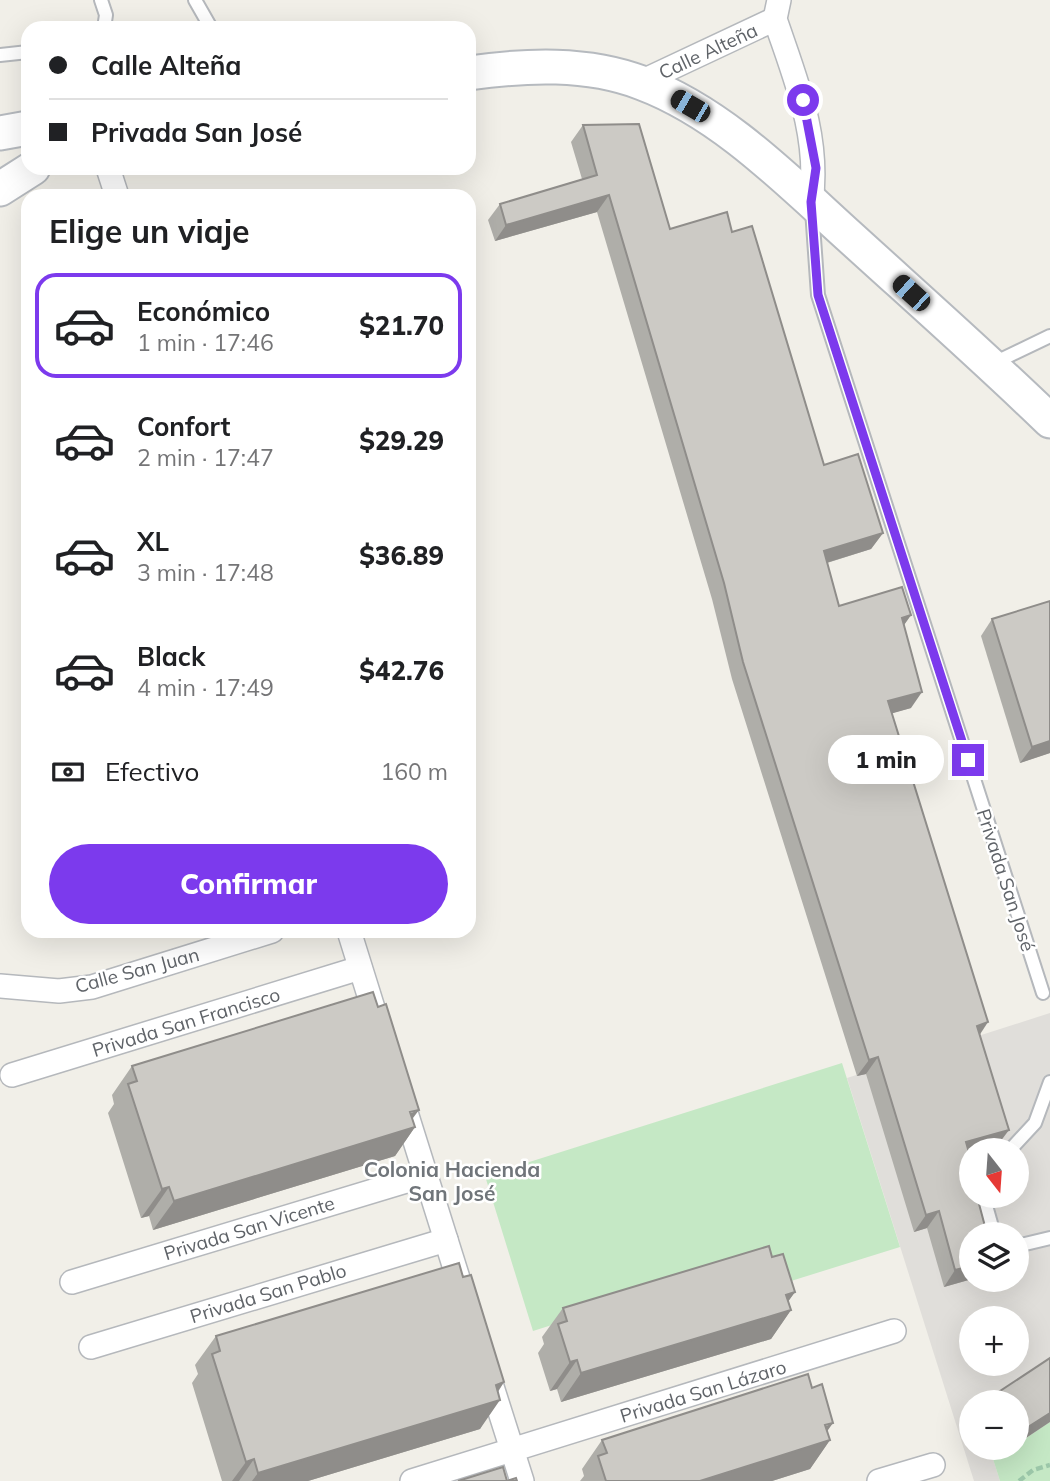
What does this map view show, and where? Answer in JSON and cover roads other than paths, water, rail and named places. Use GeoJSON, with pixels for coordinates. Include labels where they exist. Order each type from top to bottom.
{"type":"FeatureCollection","features":[{"type":"Feature","properties":{"kind":"main road"},"geometry":{"type":"LineString","coordinates":[[476,72],[549,65],[640,82],[702,114],[811,202],[1050,421]]}},
{"type":"Feature","properties":{"kind":"main road"},"geometry":{"type":"LineString","coordinates":[[0,133],[21,129]]}},
{"type":"Feature","properties":{"kind":"main road"},"geometry":{"type":"LineString","coordinates":[[0,189],[22,175]]}},
{"type":"Feature","properties":{"kind":"street","name":"Calle Alteña"},"geometry":{"type":"LineString","coordinates":[[640,82],[777,10],[810,131],[816,168],[811,202]]}},
{"type":"Feature","properties":{"kind":"street","name":"Calle San Juan"},"geometry":{"type":"LineString","coordinates":[[0,986],[59,991],[92,987],[250,938]]}},
{"type":"Feature","properties":{"kind":"street"},"geometry":{"type":"LineString","coordinates":[[351,938],[385,1044]]}},
{"type":"Feature","properties":{"kind":"street","name":"Privada San Francisco"},"geometry":{"type":"LineString","coordinates":[[12,1075],[360,968]]}},
{"type":"Feature","properties":{"kind":"street"},"geometry":{"type":"LineString","coordinates":[[397,1083],[470,1317]]}},
{"type":"Feature","properties":{"kind":"street","name":"Privada San Vicente"},"geometry":{"type":"LineString","coordinates":[[72,1282],[426,1175]]}},
{"type":"Feature","properties":{"kind":"street","name":"Privada San Pablo"},"geometry":{"type":"LineString","coordinates":[[91,1347],[446,1240]]}},
{"type":"Feature","properties":{"kind":"street","name":"Privada San Lázaro"},"geometry":{"type":"LineString","coordinates":[[412,1481],[894,1331]]}},
{"type":"Feature","properties":{"kind":"street"},"geometry":{"type":"LineString","coordinates":[[482,1355],[522,1481]]}},
{"type":"Feature","properties":{"kind":"street"},"geometry":{"type":"LineString","coordinates":[[879,1481],[933,1465]]}},
{"type":"Feature","properties":{"kind":"lane"},"geometry":{"type":"LineString","coordinates":[[101,0],[105,21]]}},
{"type":"Feature","properties":{"kind":"lane"},"geometry":{"type":"LineString","coordinates":[[195,0],[207,21]]}},
{"type":"Feature","properties":{"kind":"lane"},"geometry":{"type":"LineString","coordinates":[[0,55],[21,53]]}},
{"type":"Feature","properties":{"kind":"lane","name":"Privada San José"},"geometry":{"type":"LineString","coordinates":[[811,202],[818,295],[1043,993]]}},
{"type":"Feature","properties":{"kind":"lane"},"geometry":{"type":"LineString","coordinates":[[991,365],[1050,336]]}},
{"type":"Feature","properties":{"kind":"lane"},"geometry":{"type":"LineString","coordinates":[[1021,1138],[1035,1123],[1050,1082]]}},
{"type":"Feature","properties":{"kind":"lane"},"geometry":{"type":"LineString","coordinates":[[1029,1243],[1050,1238]]}},
{"type":"Feature","properties":{"kind":"district","name":"Colonia Hacienda San José"},"geometry":{"type":"Point","coordinates":[452,1181]}}]}
